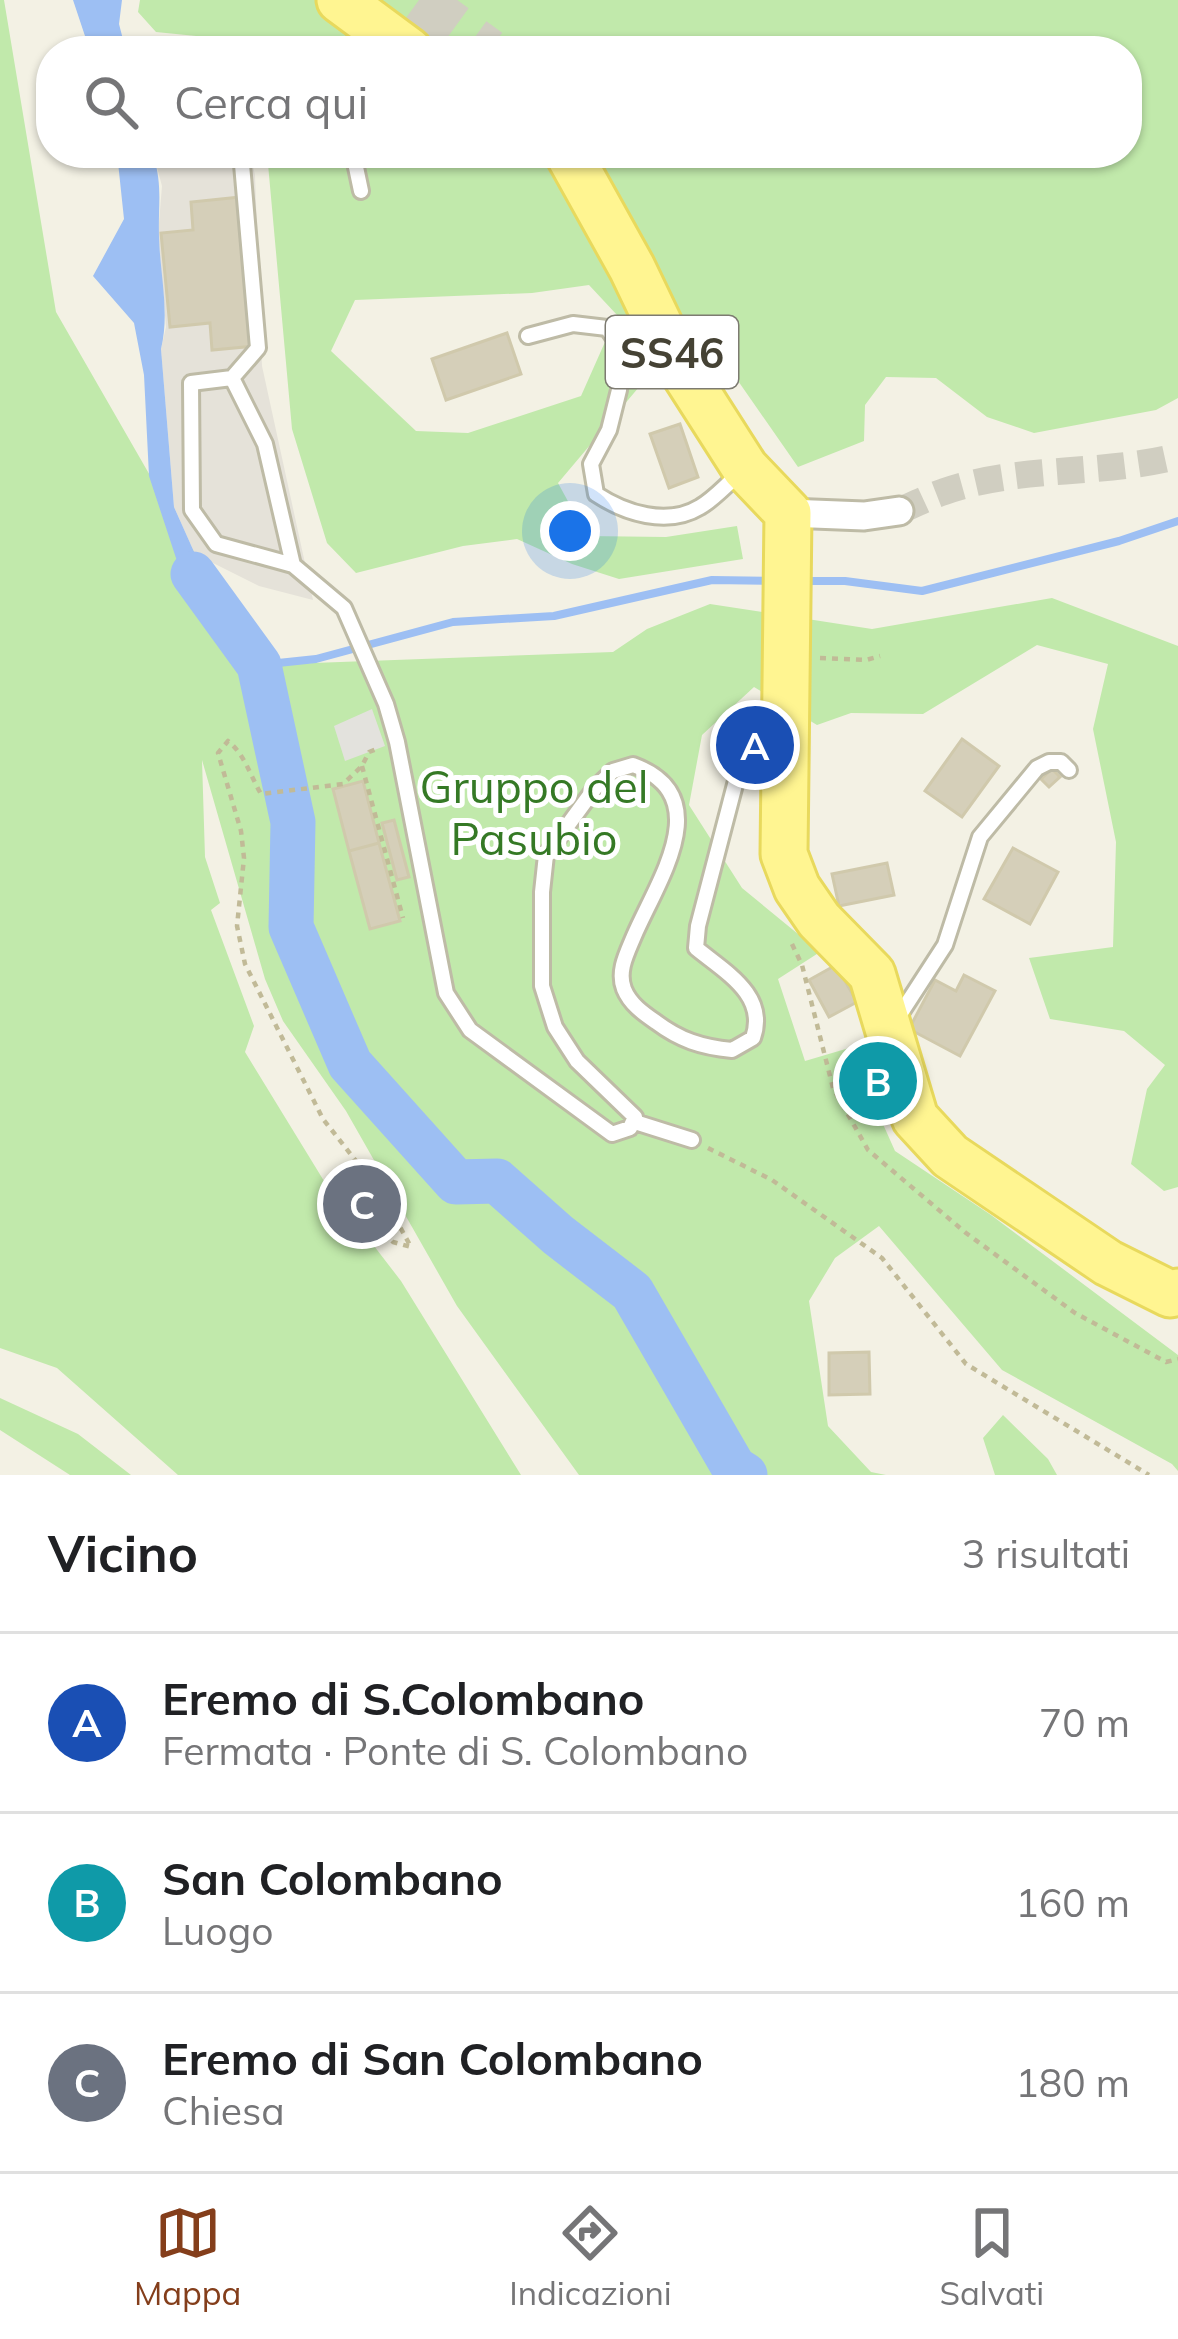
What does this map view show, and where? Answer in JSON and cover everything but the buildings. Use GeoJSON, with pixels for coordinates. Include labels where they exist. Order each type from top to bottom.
{"type":"FeatureCollection","features":[{"type":"Feature","properties":{"kind":"main road"},"geometry":{"type":"LineString","coordinates":[[340,0],[389,36]]}},
{"type":"Feature","properties":{"kind":"main road","name":"SS46"},"geometry":{"type":"LineString","coordinates":[[571,168],[632,268],[676,360],[745,469],[788,526]]}},
{"type":"Feature","properties":{"kind":"main road"},"geometry":{"type":"LineString","coordinates":[[788,526],[795,683],[784,854],[796,888],[819,920],[872,974],[915,1118],[950,1156],[1108,1263],[1170,1294],[1178,1292]]}},
{"type":"Feature","properties":{"kind":"street"},"geometry":{"type":"LineString","coordinates":[[788,526],[899,512]]}},
{"type":"Feature","properties":{"kind":"lane"},"geometry":{"type":"LineString","coordinates":[[244,168],[258,348],[232,378],[190,383],[191,510],[216,544],[292,565],[344,608],[386,704],[446,993],[470,1030],[601,1129],[620,1132],[635,1122]]}},
{"type":"Feature","properties":{"kind":"lane"},"geometry":{"type":"LineString","coordinates":[[356,168],[361,191]]}},
{"type":"Feature","properties":{"kind":"lane"},"geometry":{"type":"LineString","coordinates":[[528,336],[573,324],[607,328],[623,351],[620,390],[609,430],[591,464],[596,494],[623,512],[661,517],[697,510],[745,469]]}},
{"type":"Feature","properties":{"kind":"lane"},"geometry":{"type":"LineString","coordinates":[[232,378],[265,444],[292,565]]}},
{"type":"Feature","properties":{"kind":"lane"},"geometry":{"type":"LineString","coordinates":[[635,1122],[630,1108],[577,1060],[555,1027],[542,986],[546,855],[613,771],[633,765],[664,781],[674,795],[679,827],[626,956],[623,987],[633,1004],[680,1039],[732,1050],[753,1038],[757,1027],[752,998],[696,948],[698,926],[749,731],[795,683]]}},
{"type":"Feature","properties":{"kind":"lane"},"geometry":{"type":"LineString","coordinates":[[887,1025],[902,1016],[945,945],[980,837],[1037,768],[1061,762],[1069,770]]}},
{"type":"Feature","properties":{"kind":"lane"},"geometry":{"type":"LineString","coordinates":[[635,1122],[692,1141]]}},
{"type":"Feature","properties":{"kind":"path"},"geometry":{"type":"LineString","coordinates":[[795,683],[880,656]]}},
{"type":"Feature","properties":{"kind":"path"},"geometry":{"type":"LineString","coordinates":[[375,1224],[393,1242],[411,1247],[382,1194],[323,1119],[245,964],[237,926],[242,831],[218,753],[228,741],[242,752],[261,794],[343,784],[369,752],[397,742]]}},
{"type":"Feature","properties":{"kind":"path"},"geometry":{"type":"LineString","coordinates":[[362,766],[403,918]]}},
{"type":"Feature","properties":{"kind":"path"},"geometry":{"type":"LineString","coordinates":[[692,1141],[772,1180],[882,1258],[966,1364],[1149,1475]]}},
{"type":"Feature","properties":{"kind":"shaded area"},"geometry":{"type":"Polygon","coordinates":[[[157,168],[253,168],[262,366],[313,600],[259,586],[195,554],[174,507],[161,349],[166,327],[158,234],[162,186],[157,168]]]}},
{"type":"Feature","properties":{"kind":"shaded area"},"geometry":{"type":"Polygon","coordinates":[[[372,709],[385,746],[345,761],[334,726],[372,709]]]}},
{"type":"Feature","properties":{"kind":"green space","name":"Gruppo del Pasubio"},"geometry":{"type":"Polygon","coordinates":[[[0,0],[4,0],[56,312],[259,665],[613,652],[647,629],[710,604],[872,629],[1052,598],[1178,646],[1178,1187],[1164,1191],[1131,1164],[1147,1089],[1165,1065],[1124,1031],[1050,1019],[1029,958],[1113,947],[1116,842],[1093,729],[1108,664],[1037,645],[923,714],[851,713],[817,725],[754,687],[702,735],[689,805],[742,888],[820,952],[778,979],[805,1061],[849,1048],[895,1151],[991,1215],[1178,1355],[1178,1471],[1002,1370],[879,1226],[835,1258],[809,1301],[828,1426],[871,1472],[886,1475],[579,1475],[457,1306],[346,1111],[283,1021],[265,979],[202,760],[205,857],[220,903],[211,910],[254,1026],[245,1052],[324,1181],[401,1281],[521,1475],[178,1475],[57,1368],[0,1348],[0,0]]]}},
{"type":"Feature","properties":{"kind":"green space"},"geometry":{"type":"Polygon","coordinates":[[[140,0],[1178,0],[1178,398],[1156,410],[1034,433],[987,417],[936,378],[886,377],[865,405],[864,441],[798,467],[727,365],[650,374],[558,483],[587,536],[666,537],[737,526],[743,559],[619,579],[517,539],[463,546],[356,573],[327,543],[292,429],[268,168],[1142,168],[1142,36],[196,36],[156,32],[138,12],[140,0]],[[589,285],[532,293],[355,300],[331,351],[416,431],[468,433],[581,396],[617,315],[589,285]]]}},
{"type":"Feature","properties":{"kind":"green space"},"geometry":{"type":"Polygon","coordinates":[[[0,1398],[78,1434],[131,1475],[70,1475],[0,1430],[0,1398]]]}},
{"type":"Feature","properties":{"kind":"green space"},"geometry":{"type":"Polygon","coordinates":[[[1003,1415],[1048,1459],[1057,1475],[995,1475],[983,1438],[1003,1415]]]}},
{"type":"Feature","properties":{"kind":"water"},"geometry":{"type":"Polygon","coordinates":[[[73,0],[122,0],[122,36],[85,36],[73,0]]]}},
{"type":"Feature","properties":{"kind":"water"},"geometry":{"type":"Polygon","coordinates":[[[119,168],[156,168],[165,307],[161,349],[174,507],[195,554],[241,613],[207,631],[149,476],[144,375],[134,323],[93,276],[124,219],[119,168]]]}},
{"type":"Feature","properties":{"kind":"waterway"},"geometry":{"type":"LineString","coordinates":[[800,581],[845,581],[922,591],[1119,541],[1178,521]]}},
{"type":"Feature","properties":{"kind":"waterway"},"geometry":{"type":"LineString","coordinates":[[193,574],[259,665],[293,822],[291,927],[350,1064],[456,1182],[497,1181],[632,1292],[734,1468],[745,1475]]}},
{"type":"Feature","properties":{"kind":"waterway"},"geometry":{"type":"LineString","coordinates":[[259,665],[316,659],[453,622],[554,616],[712,580],[773,581]]}},
{"type":"Feature","properties":{"kind":"tunnel"},"geometry":{"type":"LineString","coordinates":[[419,0],[468,36]]}},
{"type":"Feature","properties":{"kind":"tunnel"},"geometry":{"type":"LineString","coordinates":[[899,511],[937,494],[1001,478],[1178,456]]}},
{"type":"Feature","properties":{"kind":"place","name":"Eremo di S.Colombano"},"geometry":{"type":"Point","coordinates":[755,745]}},
{"type":"Feature","properties":{"kind":"place","name":"San Colombano"},"geometry":{"type":"Point","coordinates":[878,1081]}},
{"type":"Feature","properties":{"kind":"place","name":"Eremo di San Colombano"},"geometry":{"type":"Point","coordinates":[362,1204]}}]}
